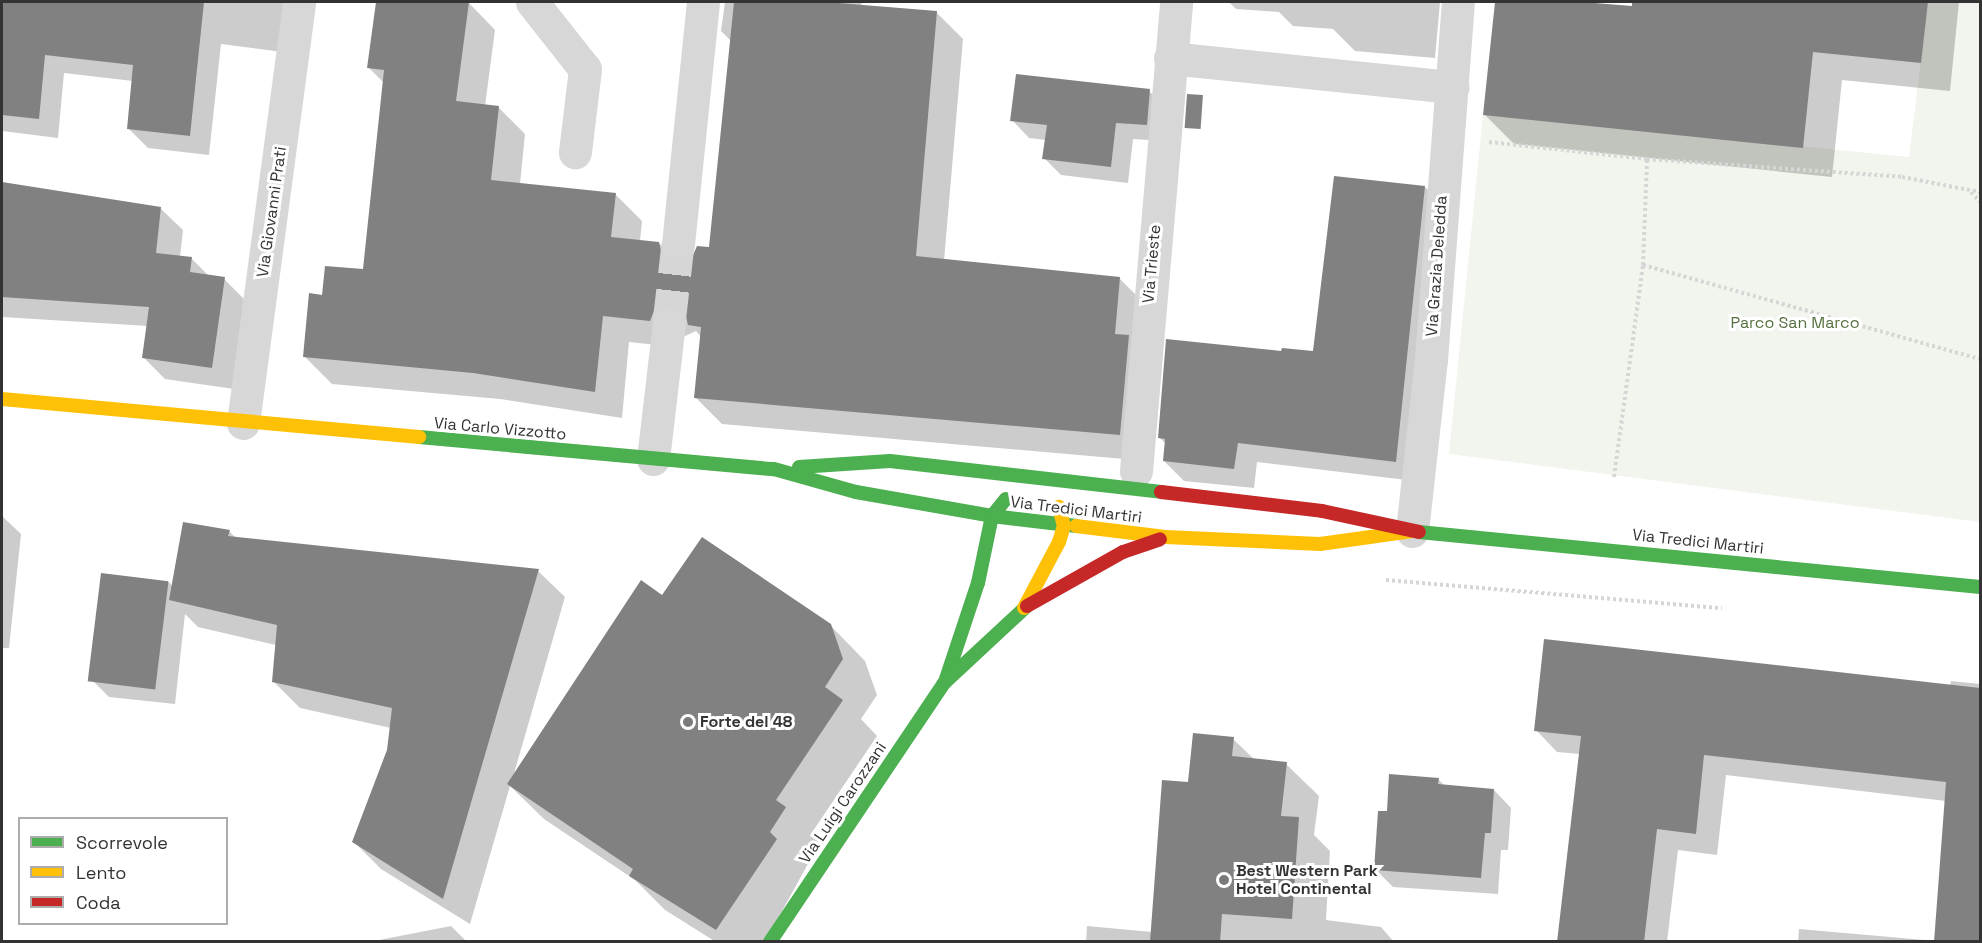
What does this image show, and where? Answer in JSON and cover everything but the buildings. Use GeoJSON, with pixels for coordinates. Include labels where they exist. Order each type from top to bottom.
{"type":"FeatureCollection","features":[{"type":"Feature","properties":{"kind":"street","name":"Via Giovanni Prati"},"geometry":{"type":"LineString","coordinates":[[243,423],[299,2]]}},
{"type":"Feature","properties":{"kind":"street"},"geometry":{"type":"LineString","coordinates":[[532,2],[585,69],[575,152]]}},
{"type":"Feature","properties":{"kind":"street"},"geometry":{"type":"LineString","coordinates":[[678,244],[703,2]]}},
{"type":"Feature","properties":{"kind":"street","name":"Via Trieste"},"geometry":{"type":"LineString","coordinates":[[1136,471],[1176,2]]}},
{"type":"Feature","properties":{"kind":"street","name":"Via Grazia Deledda"},"geometry":{"type":"LineString","coordinates":[[1412,531],[1431,360],[1458,2]]}},
{"type":"Feature","properties":{"kind":"street"},"geometry":{"type":"LineString","coordinates":[[1170,58],[1453,87]]}},
{"type":"Feature","properties":{"kind":"street"},"geometry":{"type":"LineString","coordinates":[[653,459],[669,323]]}},
{"type":"Feature","properties":{"kind":"street","name":"Via Carlo Vizzotto"},"geometry":{"type":"LineString","coordinates":[[2,399],[243,423],[774,469],[856,492],[992,516]]}},
{"type":"Feature","properties":{"kind":"street","name":"Via Tredici Martiri"},"geometry":{"type":"LineString","coordinates":[[774,469],[890,461],[1322,510],[1412,531],[1980,586]]}},
{"type":"Feature","properties":{"kind":"street"},"geometry":{"type":"LineString","coordinates":[[1006,474],[1028,482],[1048,498],[1060,509],[1064,526]]}},
{"type":"Feature","properties":{"kind":"street","name":"Via Tredici Martiri"},"geometry":{"type":"LineString","coordinates":[[992,516],[1006,499],[1023,496]]}},
{"type":"Feature","properties":{"kind":"street","name":"Via Tredici Martiri"},"geometry":{"type":"LineString","coordinates":[[1048,498],[1075,500]]}},
{"type":"Feature","properties":{"kind":"street","name":"Via Tredici Martiri"},"geometry":{"type":"LineString","coordinates":[[1238,516],[1274,505]]}},
{"type":"Feature","properties":{"kind":"street","name":"Via Tredici Martiri"},"geometry":{"type":"LineString","coordinates":[[992,516],[1166,537],[1320,544],[1412,531]]}},
{"type":"Feature","properties":{"kind":"street","name":"Via Luigi Carozzani"},"geometry":{"type":"LineString","coordinates":[[944,683],[978,583],[992,516]]}},
{"type":"Feature","properties":{"kind":"street","name":"Via Luigi Carozzani"},"geometry":{"type":"LineString","coordinates":[[1024,608],[1059,542],[1064,526]]}},
{"type":"Feature","properties":{"kind":"street","name":"Via Luigi Carozzani"},"geometry":{"type":"LineString","coordinates":[[770,942],[944,683],[1024,608],[1123,552],[1166,537]]}},
{"type":"Feature","properties":{"kind":"path"},"geometry":{"type":"LineString","coordinates":[[1447,137],[1647,159],[1902,177],[1980,192]]}},
{"type":"Feature","properties":{"kind":"path"},"geometry":{"type":"LineString","coordinates":[[1614,477],[1643,265],[1647,159]]}},
{"type":"Feature","properties":{"kind":"path"},"geometry":{"type":"LineString","coordinates":[[1971,192],[1980,202]]}},
{"type":"Feature","properties":{"kind":"path"},"geometry":{"type":"LineString","coordinates":[[1643,265],[1980,359]]}},
{"type":"Feature","properties":{"kind":"green space","name":"Parco San Marco"},"geometry":{"type":"Polygon","coordinates":[[[1928,2],[1980,2],[1980,522],[1449,454],[1483,115],[1909,157],[1928,2]]]}},
{"type":"Feature","properties":{"kind":"tunnel"},"geometry":{"type":"LineString","coordinates":[[669,323],[678,244]]}},
{"type":"Feature","properties":{"kind":"traffic: fast"},"geometry":{"type":"LineString","coordinates":[[419,437],[774,469],[856,492],[992,516],[1076,526]]}},
{"type":"Feature","properties":{"kind":"traffic: fast"},"geometry":{"type":"LineString","coordinates":[[799,467],[890,461],[1161,492]]}},
{"type":"Feature","properties":{"kind":"traffic: fast"},"geometry":{"type":"LineString","coordinates":[[946,679],[978,583],[992,516],[1006,499]]}},
{"type":"Feature","properties":{"kind":"traffic: fast"},"geometry":{"type":"LineString","coordinates":[[1419,532],[1980,587]]}},
{"type":"Feature","properties":{"kind":"traffic: fast"},"geometry":{"type":"LineString","coordinates":[[770,942],[944,683],[1027,606]]}},
{"type":"Feature","properties":{"kind":"traffic: slow"},"geometry":{"type":"LineString","coordinates":[[2,399],[419,437]]}},
{"type":"Feature","properties":{"kind":"traffic: slow"},"geometry":{"type":"LineString","coordinates":[[1024,608],[1059,542],[1064,526],[1059,507]]}},
{"type":"Feature","properties":{"kind":"traffic: slow"},"geometry":{"type":"LineString","coordinates":[[1076,526],[1165,537],[1320,544],[1412,531]]}},
{"type":"Feature","properties":{"kind":"traffic: jam"},"geometry":{"type":"LineString","coordinates":[[1161,492],[1322,511],[1419,532]]}},
{"type":"Feature","properties":{"kind":"traffic: jam"},"geometry":{"type":"LineString","coordinates":[[1027,606],[1123,552],[1160,539]]}},
{"type":"Feature","properties":{"kind":"place","name":"Forte del 48"},"geometry":{"type":"Point","coordinates":[688,722]}},
{"type":"Feature","properties":{"kind":"place","name":"Best Western Park Hotel Continental"},"geometry":{"type":"Point","coordinates":[1224,880]}}]}
